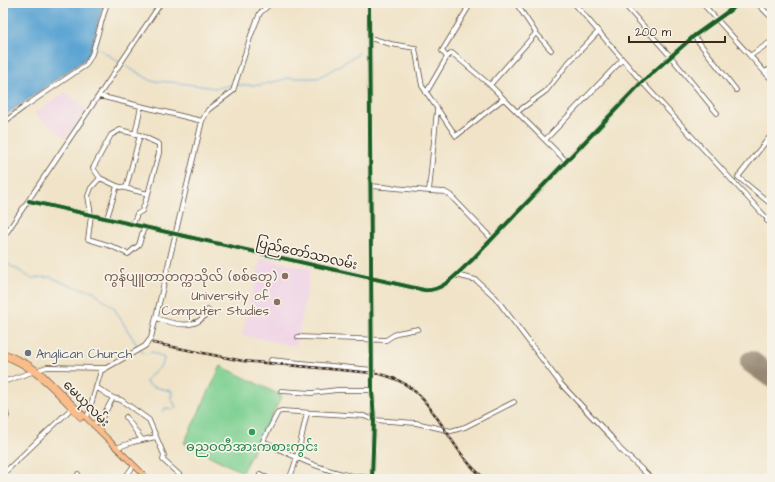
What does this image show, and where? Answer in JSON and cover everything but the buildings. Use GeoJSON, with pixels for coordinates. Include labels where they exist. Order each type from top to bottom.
{"type":"FeatureCollection","features":[{"type":"Feature","properties":{"kind":"main road","name":"မေယုလမ်း"},"geometry":{"type":"LineString","coordinates":[[3,352],[28,364],[35,370],[143,479]]}},
{"type":"Feature","properties":{"kind":"main road","name":"မေယုလမ်း"},"geometry":{"type":"LineString","coordinates":[[3,356],[35,370]]}},
{"type":"Feature","properties":{"kind":"main road","name":"မေယုလမ်း"},"geometry":{"type":"LineString","coordinates":[[73,407],[87,418],[148,479]]}},
{"type":"Feature","properties":{"kind":"street"},"geometry":{"type":"LineString","coordinates":[[3,123],[28,104],[86,65],[92,54],[107,3]]}},
{"type":"Feature","properties":{"kind":"street"},"geometry":{"type":"LineString","coordinates":[[3,238],[161,3]]}},
{"type":"Feature","properties":{"kind":"street"},"geometry":{"type":"LineString","coordinates":[[87,418],[99,375],[105,368],[142,348],[151,338],[202,121],[208,110],[233,92],[250,35],[260,13],[271,3]]}},
{"type":"Feature","properties":{"kind":"street"},"geometry":{"type":"LineString","coordinates":[[369,3],[372,390],[374,420],[372,478],[359,477],[318,468],[263,441],[278,412],[364,416],[374,420],[416,423],[451,431],[465,427],[514,402]]}},
{"type":"Feature","properties":{"kind":"street"},"geometry":{"type":"LineString","coordinates":[[460,3],[467,9]]}},
{"type":"Feature","properties":{"kind":"street"},"geometry":{"type":"LineString","coordinates":[[446,57],[442,51],[471,3]]}},
{"type":"Feature","properties":{"kind":"street"},"geometry":{"type":"LineString","coordinates":[[516,3],[536,33],[551,50]]}},
{"type":"Feature","properties":{"kind":"street"},"geometry":{"type":"LineString","coordinates":[[581,3],[575,5],[622,60],[767,221],[772,224]]}},
{"type":"Feature","properties":{"kind":"street"},"geometry":{"type":"LineString","coordinates":[[623,3],[670,56],[716,113]]}},
{"type":"Feature","properties":{"kind":"street"},"geometry":{"type":"LineString","coordinates":[[702,3],[772,80]]}},
{"type":"Feature","properties":{"kind":"street","name":"ပြည်တော်သာလမ်း"},"geometry":{"type":"LineString","coordinates":[[29,201],[429,290],[440,287],[456,275],[492,239],[642,82],[694,36],[740,3]]}},
{"type":"Feature","properties":{"kind":"street"},"geometry":{"type":"LineString","coordinates":[[757,3],[772,18]]}},
{"type":"Feature","properties":{"kind":"street"},"geometry":{"type":"LineString","coordinates":[[517,112],[546,91],[569,62],[598,32]]}},
{"type":"Feature","properties":{"kind":"street"},"geometry":{"type":"LineString","coordinates":[[490,85],[536,33]]}},
{"type":"Feature","properties":{"kind":"street"},"geometry":{"type":"LineString","coordinates":[[694,36],[736,90]]}},
{"type":"Feature","properties":{"kind":"street"},"geometry":{"type":"LineString","coordinates":[[370,38],[391,44],[415,48],[422,86],[456,136],[503,99]]}},
{"type":"Feature","properties":{"kind":"street"},"geometry":{"type":"LineString","coordinates":[[750,56],[772,40]]}},
{"type":"Feature","properties":{"kind":"street"},"geometry":{"type":"LineString","coordinates":[[426,93],[446,57],[452,53],[490,85],[566,161]]}},
{"type":"Feature","properties":{"kind":"street"},"geometry":{"type":"LineString","coordinates":[[545,140],[622,60]]}},
{"type":"Feature","properties":{"kind":"street"},"geometry":{"type":"LineString","coordinates":[[765,72],[772,68]]}},
{"type":"Feature","properties":{"kind":"street"},"geometry":{"type":"LineString","coordinates":[[99,96],[202,121]]}},
{"type":"Feature","properties":{"kind":"street"},"geometry":{"type":"LineString","coordinates":[[126,188],[138,134],[141,106]]}},
{"type":"Feature","properties":{"kind":"street"},"geometry":{"type":"LineString","coordinates":[[429,191],[437,110]]}},
{"type":"Feature","properties":{"kind":"street"},"geometry":{"type":"LineString","coordinates":[[133,224],[137,214],[142,211],[148,194],[160,147],[155,141],[138,134],[120,130],[111,135],[93,168],[100,178],[117,186],[148,194]]}},
{"type":"Feature","properties":{"kind":"street"},"geometry":{"type":"LineString","coordinates":[[772,134],[738,177],[772,206]]}},
{"type":"Feature","properties":{"kind":"street"},"geometry":{"type":"LineString","coordinates":[[100,178],[91,188],[88,196],[91,215],[88,240],[111,246],[128,254],[139,245],[144,227]]}},
{"type":"Feature","properties":{"kind":"street"},"geometry":{"type":"LineString","coordinates":[[107,218],[117,186]]}},
{"type":"Feature","properties":{"kind":"street"},"geometry":{"type":"LineString","coordinates":[[371,186],[445,192],[450,195],[492,239]]}},
{"type":"Feature","properties":{"kind":"street"},"geometry":{"type":"LineString","coordinates":[[767,221],[772,215]]}},
{"type":"Feature","properties":{"kind":"street"},"geometry":{"type":"LineString","coordinates":[[456,275],[476,280],[495,297],[561,384],[612,438],[620,449],[652,479]]}},
{"type":"Feature","properties":{"kind":"street"},"geometry":{"type":"LineString","coordinates":[[156,318],[184,326],[195,322],[206,315],[208,310]]}},
{"type":"Feature","properties":{"kind":"street"},"geometry":{"type":"LineString","coordinates":[[298,337],[386,340],[397,333],[418,329]]}},
{"type":"Feature","properties":{"kind":"street"},"geometry":{"type":"LineString","coordinates":[[270,360],[373,370]]}},
{"type":"Feature","properties":{"kind":"street"},"geometry":{"type":"LineString","coordinates":[[3,382],[35,370],[63,366],[105,368]]}},
{"type":"Feature","properties":{"kind":"street"},"geometry":{"type":"LineString","coordinates":[[96,387],[113,398],[134,408],[149,420],[164,455],[163,460],[184,479]]}},
{"type":"Feature","properties":{"kind":"street"},"geometry":{"type":"LineString","coordinates":[[281,391],[312,393],[337,390],[372,390]]}},
{"type":"Feature","properties":{"kind":"street"},"geometry":{"type":"LineString","coordinates":[[93,425],[103,416],[113,398]]}},
{"type":"Feature","properties":{"kind":"street"},"geometry":{"type":"LineString","coordinates":[[3,401],[7,416],[3,423]]}},
{"type":"Feature","properties":{"kind":"street"},"geometry":{"type":"LineString","coordinates":[[3,474],[73,407]]}},
{"type":"Feature","properties":{"kind":"street"},"geometry":{"type":"LineString","coordinates":[[289,479],[298,458],[301,437],[308,413]]}},
{"type":"Feature","properties":{"kind":"street"},"geometry":{"type":"LineString","coordinates":[[126,417],[142,440]]}},
{"type":"Feature","properties":{"kind":"street"},"geometry":{"type":"LineString","coordinates":[[116,448],[156,436]]}},
{"type":"Feature","properties":{"kind":"street"},"geometry":{"type":"LineString","coordinates":[[124,479],[132,468]]}},
{"type":"Feature","properties":{"kind":"street"},"geometry":{"type":"LineString","coordinates":[[77,479],[78,474]]}},
{"type":"Feature","properties":{"kind":"street"},"geometry":{"type":"LineString","coordinates":[[260,474],[269,479]]}},
{"type":"Feature","properties":{"kind":"shaded area"},"geometry":{"type":"Polygon","coordinates":[[[65,92],[87,109],[66,138],[34,114],[65,92]]]}},
{"type":"Feature","properties":{"kind":"shaded area","name":"University of Computer Studies"},"geometry":{"type":"Polygon","coordinates":[[[261,258],[311,269],[296,346],[242,335],[261,258]]]}},
{"type":"Feature","properties":{"kind":"green space"},"geometry":{"type":"Polygon","coordinates":[[[221,366],[282,396],[242,472],[184,443],[221,366]]]}},
{"type":"Feature","properties":{"kind":"water"},"geometry":{"type":"Polygon","coordinates":[[[3,3],[103,3],[90,53],[84,60],[3,117],[3,3]]]}},
{"type":"Feature","properties":{"kind":"waterway"},"geometry":{"type":"LineString","coordinates":[[95,46],[119,62]]}},
{"type":"Feature","properties":{"kind":"waterway"},"geometry":{"type":"LineString","coordinates":[[236,85],[261,85],[289,78],[318,78],[357,55],[360,51]]}},
{"type":"Feature","properties":{"kind":"waterway"},"geometry":{"type":"LineString","coordinates":[[122,64],[152,81],[172,82],[215,88],[233,85]]}},
{"type":"Feature","properties":{"kind":"waterway"},"geometry":{"type":"LineString","coordinates":[[3,261],[31,278],[50,277],[71,286],[93,291],[114,308],[138,347]]}},
{"type":"Feature","properties":{"kind":"waterway"},"geometry":{"type":"LineString","coordinates":[[140,350],[145,354],[152,352],[164,358],[159,368],[150,376],[146,383],[154,387],[172,391],[171,398],[176,407],[173,409],[165,408],[163,412]]}},
{"type":"Feature","properties":{"kind":"runway"},"geometry":{"type":"LineString","coordinates":[[751,362],[772,377]]}},
{"type":"Feature","properties":{"kind":"railway"},"geometry":{"type":"LineString","coordinates":[[153,343],[243,361],[373,373],[394,379],[411,389],[425,402],[471,466],[486,479]]}},
{"type":"Feature","properties":{"kind":"cycle path"},"geometry":{"type":"LineString","coordinates":[[369,3],[372,390],[374,420],[372,479]]}},
{"type":"Feature","properties":{"kind":"cycle path"},"geometry":{"type":"LineString","coordinates":[[29,201],[424,290],[431,290],[444,285],[471,261],[642,82],[694,36],[740,3]]}},
{"type":"Feature","properties":{"kind":"place","name":"ကွန်ပျူတာတက္ကသိုလ် (စစ်တွေ)"},"geometry":{"type":"Point","coordinates":[285,276]}},
{"type":"Feature","properties":{"kind":"place","name":"University of Computer Studies"},"geometry":{"type":"Point","coordinates":[277,302]}},
{"type":"Feature","properties":{"kind":"place","name":"Anglican Church"},"geometry":{"type":"Point","coordinates":[28,353]}},
{"type":"Feature","properties":{"kind":"place","name":"ဓညဝတီအားကစားကွင်း"},"geometry":{"type":"Point","coordinates":[252,432]}}]}
